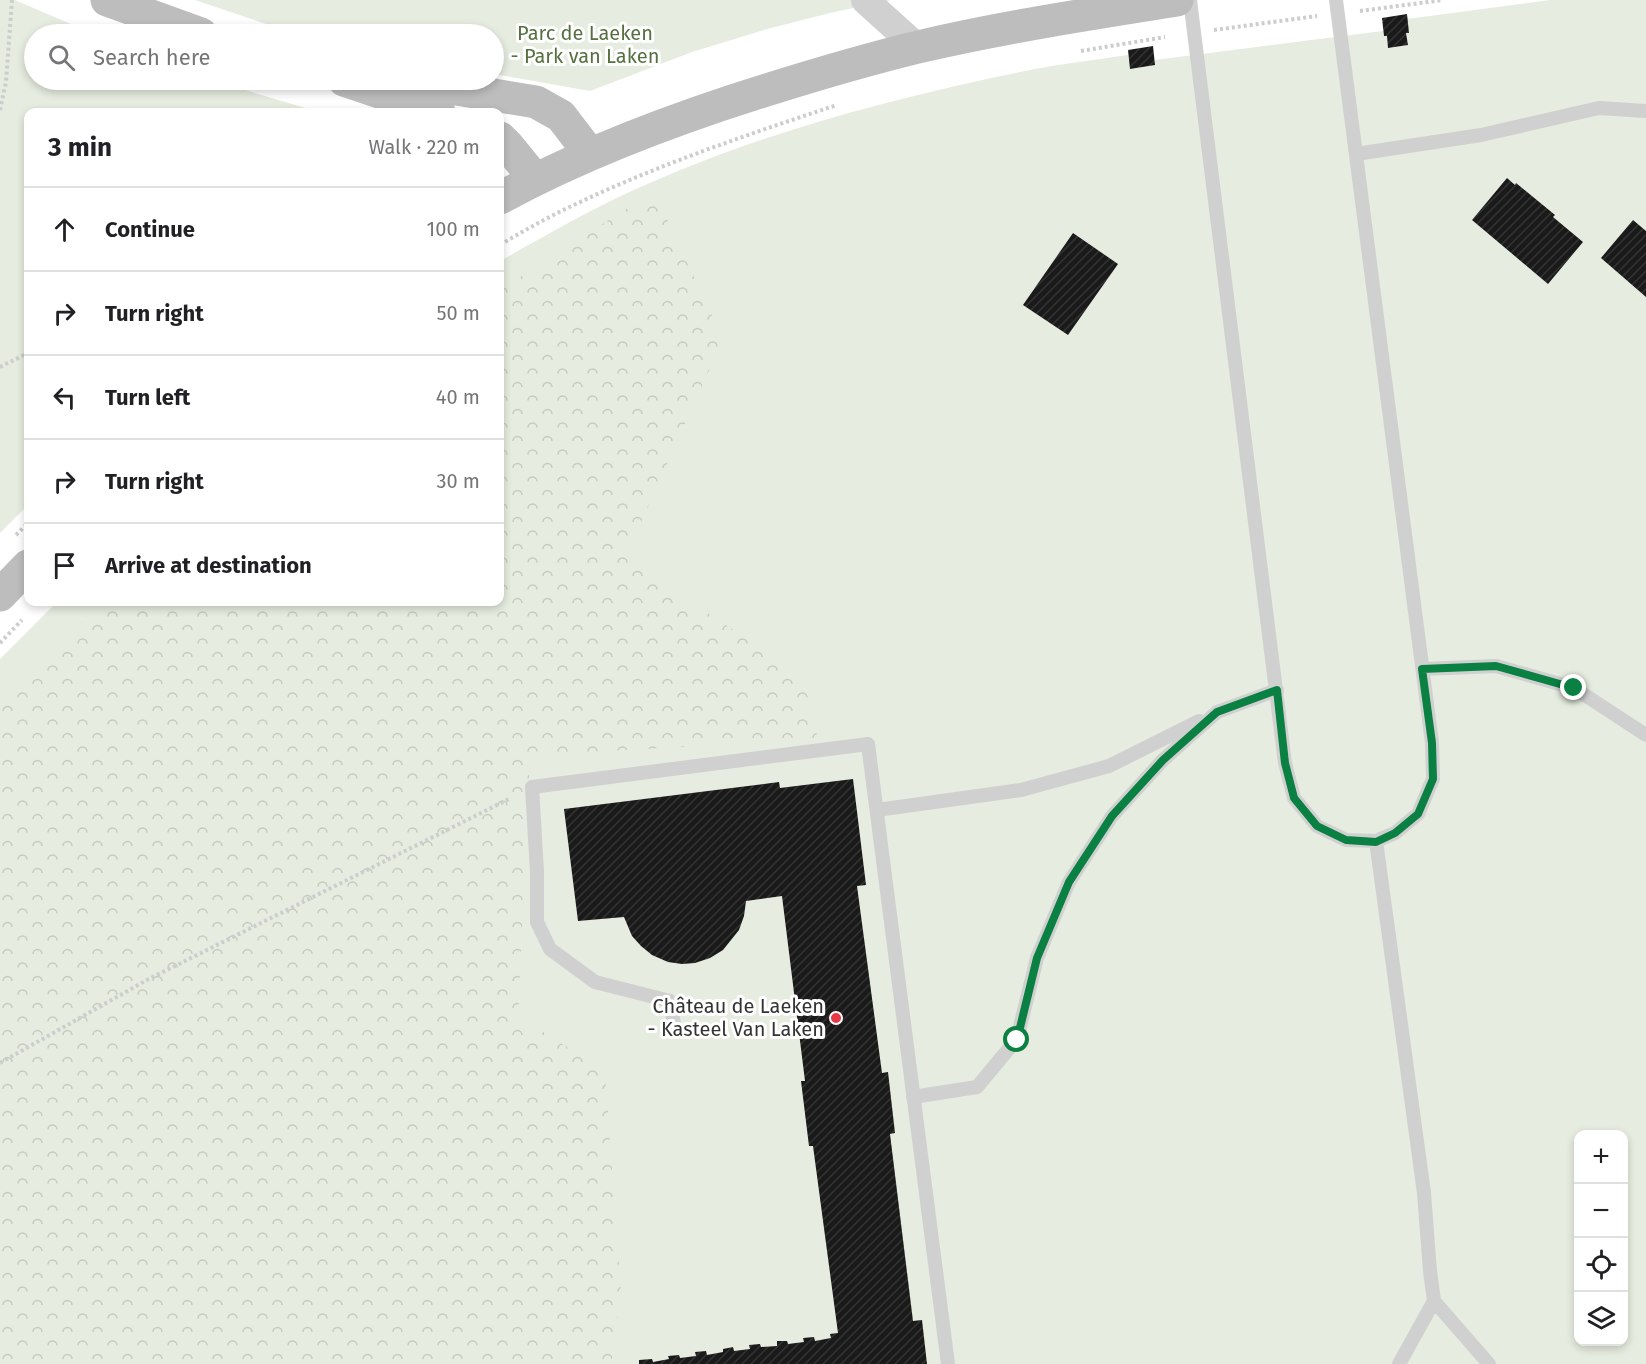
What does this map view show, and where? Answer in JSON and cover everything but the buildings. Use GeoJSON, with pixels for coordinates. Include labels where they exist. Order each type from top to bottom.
{"type":"FeatureCollection","features":[{"type":"Feature","properties":{"kind":"main road"},"geometry":{"type":"LineString","coordinates":[[107,0],[173,24]]}},
{"type":"Feature","properties":{"kind":"main road"},"geometry":{"type":"LineString","coordinates":[[504,196],[535,178],[650,130],[826,71],[917,47],[1059,19],[1177,0]]}},
{"type":"Feature","properties":{"kind":"main road"},"geometry":{"type":"LineString","coordinates":[[374,90],[427,108]]}},
{"type":"Feature","properties":{"kind":"main road"},"geometry":{"type":"LineString","coordinates":[[463,90],[536,102],[561,116],[590,154]]}},
{"type":"Feature","properties":{"kind":"main road"},"geometry":{"type":"LineString","coordinates":[[504,142],[535,178]]}},
{"type":"Feature","properties":{"kind":"main road"},"geometry":{"type":"LineString","coordinates":[[0,595],[24,570]]}},
{"type":"Feature","properties":{"kind":"street"},"geometry":{"type":"LineString","coordinates":[[865,0],[917,47]]}},
{"type":"Feature","properties":{"kind":"lane"},"geometry":{"type":"LineString","coordinates":[[1190,0],[1285,763],[1294,798],[1317,826],[1346,840],[1376,842],[1395,833],[1418,814],[1433,779],[1432,743],[1337,7]]}},
{"type":"Feature","properties":{"kind":"lane"},"geometry":{"type":"LineString","coordinates":[[1356,154],[1482,135],[1599,108],[1646,111]]}},
{"type":"Feature","properties":{"kind":"lane"},"geometry":{"type":"LineString","coordinates":[[1422,669],[1496,666],[1574,688],[1645,733]]}},
{"type":"Feature","properties":{"kind":"lane"},"geometry":{"type":"LineString","coordinates":[[877,810],[1021,790],[1109,766],[1217,712],[1277,690]]}},
{"type":"Feature","properties":{"kind":"lane"},"geometry":{"type":"LineString","coordinates":[[913,1097],[977,1087],[1017,1040],[1037,958],[1069,882],[1112,816],[1163,760],[1217,712]]}},
{"type":"Feature","properties":{"kind":"lane"},"geometry":{"type":"LineString","coordinates":[[674,1024],[670,1001],[595,982],[550,949],[537,922],[537,872],[532,787],[868,744],[948,1364]]}},
{"type":"Feature","properties":{"kind":"lane"},"geometry":{"type":"LineString","coordinates":[[1376,842],[1424,1193],[1434,1301],[1489,1364]]}},
{"type":"Feature","properties":{"kind":"lane"},"geometry":{"type":"LineString","coordinates":[[1399,1364],[1434,1301]]}},
{"type":"Feature","properties":{"kind":"path"},"geometry":{"type":"LineString","coordinates":[[0,110],[6,82],[12,0]]}},
{"type":"Feature","properties":{"kind":"path"},"geometry":{"type":"LineString","coordinates":[[1076,51],[1337,7],[1443,0]]}},
{"type":"Feature","properties":{"kind":"path"},"geometry":{"type":"LineString","coordinates":[[504,242],[576,204],[657,169],[841,104]]}},
{"type":"Feature","properties":{"kind":"path"},"geometry":{"type":"LineString","coordinates":[[0,367],[24,355]]}},
{"type":"Feature","properties":{"kind":"path"},"geometry":{"type":"LineString","coordinates":[[0,1063],[147,980],[532,787]]}},
{"type":"Feature","properties":{"kind":"green space"},"geometry":{"type":"Polygon","coordinates":[[[0,0],[15,0],[71,24],[24,24],[24,90],[245,90],[306,108],[24,108],[24,509],[0,533],[0,0]]]}},
{"type":"Feature","properties":{"kind":"green space","name":"Parc de Laeken - Park van Laken"},"geometry":{"type":"Polygon","coordinates":[[[195,0],[891,0],[767,29],[692,52],[590,91],[504,76],[504,24],[266,24],[195,0]]]}},
{"type":"Feature","properties":{"kind":"green space"},"geometry":{"type":"Polygon","coordinates":[[[1550,0],[1646,0],[1646,1364],[0,1364],[0,659],[53,606],[504,606],[504,259],[613,200],[697,163],[789,131],[930,92],[1025,71],[1128,55],[1131,69],[1155,65],[1155,60],[1383,31],[1384,36],[1387,36],[1389,48],[1408,45],[1407,19],[1550,0]]]}},
{"type":"Feature","properties":{"kind":"green space"},"geometry":{"type":"Polygon","coordinates":[[[654,191],[723,339],[625,558],[803,676],[818,740],[530,755],[518,1016],[605,1071],[621,1293],[611,1364],[0,1364],[0,709],[97,606],[504,606],[504,287],[654,191]]]}},
{"type":"Feature","properties":{"kind":"place","name":"Château de Laeken - Kasteel Van Laken"},"geometry":{"type":"Point","coordinates":[836,1018]}},
{"type":"Feature","properties":{"kind":"route"},"geometry":{"type":"LineString","coordinates":[[1017,1040],[1037,958],[1069,882],[1112,816],[1163,760],[1217,712],[1277,690],[1285,763],[1294,798],[1317,826],[1346,840],[1376,842],[1395,833],[1418,814],[1433,779],[1432,743],[1422,669],[1496,666],[1574,688]]}}]}
